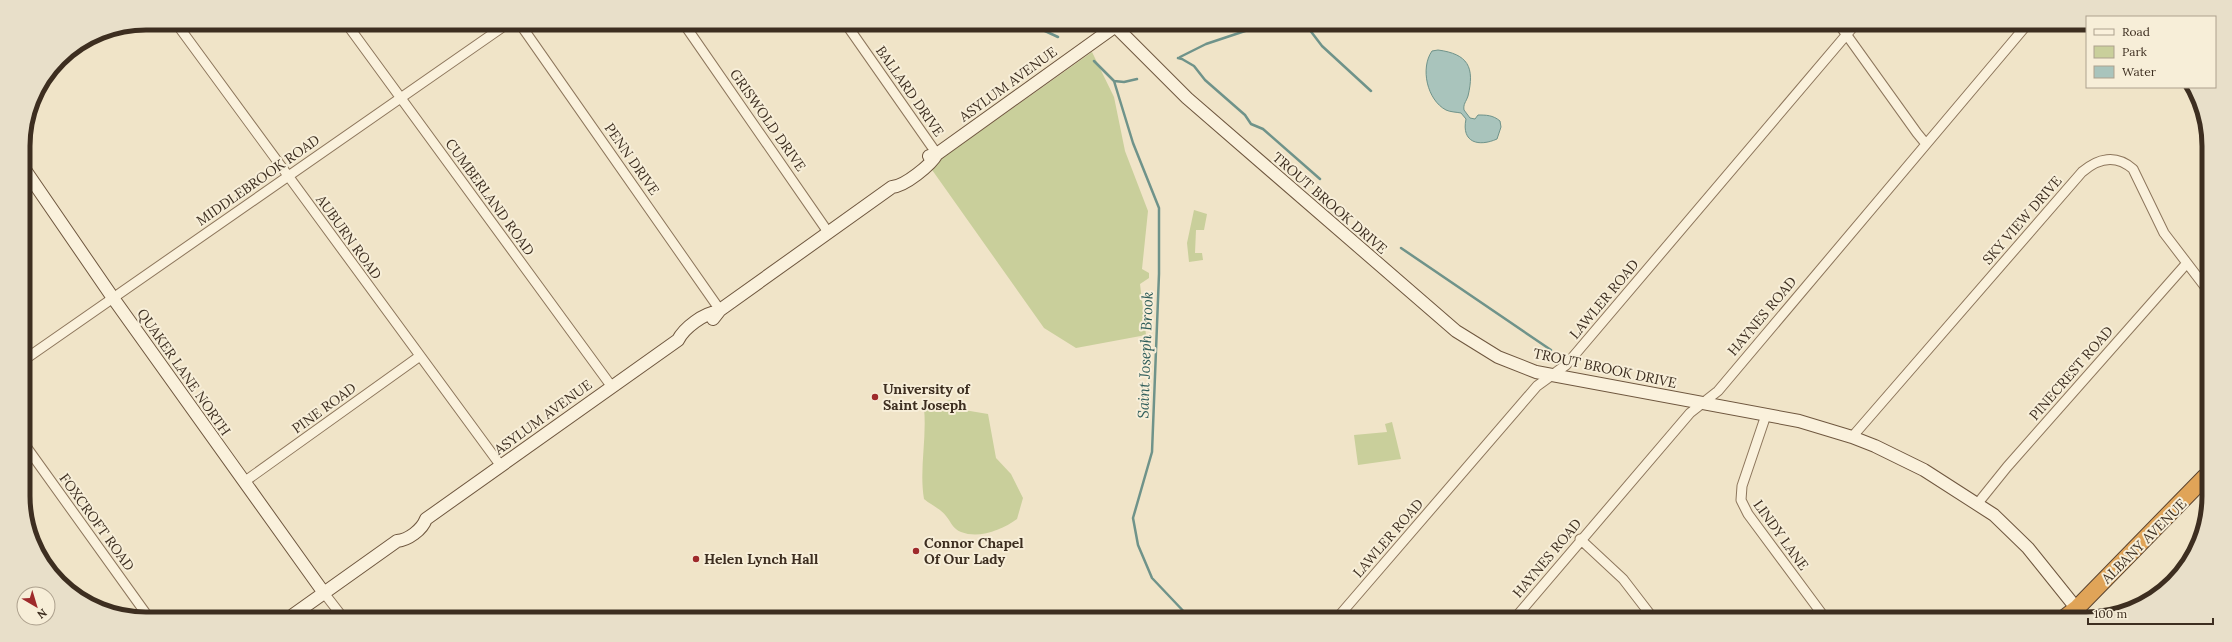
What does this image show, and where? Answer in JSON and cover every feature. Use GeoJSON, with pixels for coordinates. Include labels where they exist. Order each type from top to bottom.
{"type":"FeatureCollection","features":[{"type":"Feature","properties":{"kind":"highway","name":"ALBANY AVENUE"},"geometry":{"type":"LineString","coordinates":[[2082,612],[2202,480]]}},
{"type":"Feature","properties":{"kind":"main road","name":"ASYLUM AVENUE"},"geometry":{"type":"LineString","coordinates":[[297,612],[397,541],[403,541],[423,526],[426,519],[678,340],[685,339],[714,319],[719,311],[892,187],[899,186],[932,162],[937,154],[1108,30]]}},
{"type":"Feature","properties":{"kind":"main road","name":"TROUT BROOK DRIVE"},"geometry":{"type":"LineString","coordinates":[[1120,30],[1187,98],[1456,331],[1498,357],[1536,372],[1799,421],[1852,437],[1924,470],[1978,503],[1994,515],[2028,548],[2080,612]]}},
{"type":"Feature","properties":{"kind":"main road","name":"QUAKER LANE NORTH"},"geometry":{"type":"LineString","coordinates":[[30,177],[113,298],[324,593]]}},
{"type":"Feature","properties":{"kind":"street","name":"AUBURN ROAD"},"geometry":{"type":"LineString","coordinates":[[181,30],[501,466]]}},
{"type":"Feature","properties":{"kind":"street","name":"CUMBERLAND ROAD"},"geometry":{"type":"LineString","coordinates":[[351,30],[612,387]]}},
{"type":"Feature","properties":{"kind":"street","name":"MIDDLEBROOK ROAD"},"geometry":{"type":"LineString","coordinates":[[30,356],[499,30]]}},
{"type":"Feature","properties":{"kind":"street","name":"PENN DRIVE"},"geometry":{"type":"LineString","coordinates":[[524,30],[719,311]]}},
{"type":"Feature","properties":{"kind":"street","name":"GRISWOLD DRIVE"},"geometry":{"type":"LineString","coordinates":[[688,30],[828,232]]}},
{"type":"Feature","properties":{"kind":"street","name":"BALLARD DRIVE"},"geometry":{"type":"LineString","coordinates":[[850,30],[937,154]]}},
{"type":"Feature","properties":{"kind":"street","name":"LAWLER ROAD"},"geometry":{"type":"LineString","coordinates":[[1342,612],[1537,386],[1566,365],[1844,30]]}},
{"type":"Feature","properties":{"kind":"street"},"geometry":{"type":"LineString","coordinates":[[1844,30],[1917,134],[1926,144]]}},
{"type":"Feature","properties":{"kind":"street","name":"HAYNES ROAD"},"geometry":{"type":"LineString","coordinates":[[1520,612],[1580,539],[1690,413],[1718,391],[2022,30]]}},
{"type":"Feature","properties":{"kind":"street","name":"SKY VIEW DRIVE"},"geometry":{"type":"LineString","coordinates":[[1852,437],[2082,172],[2092,164],[2104,159],[2116,160],[2133,169],[2164,233],[2202,283]]}},
{"type":"Feature","properties":{"kind":"street","name":"PINECREST ROAD"},"geometry":{"type":"LineString","coordinates":[[1978,503],[2012,461],[2187,262]]}},
{"type":"Feature","properties":{"kind":"street","name":"PINE ROAD"},"geometry":{"type":"LineString","coordinates":[[244,482],[420,356]]}},
{"type":"Feature","properties":{"kind":"street","name":"LINDY LANE"},"geometry":{"type":"LineString","coordinates":[[1766,415],[1742,486],[1741,500],[1748,514],[1821,612]]}},
{"type":"Feature","properties":{"kind":"street","name":"FOXCROFT ROAD"},"geometry":{"type":"LineString","coordinates":[[30,451],[145,612]]}},
{"type":"Feature","properties":{"kind":"street"},"geometry":{"type":"LineString","coordinates":[[1580,539],[1623,578],[1648,612]]}},
{"type":"Feature","properties":{"kind":"street"},"geometry":{"type":"LineString","coordinates":[[324,593],[338,612]]}},
{"type":"Feature","properties":{"kind":"green space"},"geometry":{"type":"Polygon","coordinates":[[[1092,52],[1114,97],[1125,151],[1148,211],[1142,269],[1149,273],[1149,278],[1140,284],[1146,335],[1076,348],[1044,328],[930,167],[1092,52]]]}},
{"type":"Feature","properties":{"kind":"green space"},"geometry":{"type":"Polygon","coordinates":[[[1194,210],[1207,214],[1204,230],[1196,230],[1195,253],[1202,253],[1203,260],[1189,262],[1187,243],[1194,210]]]}},
{"type":"Feature","properties":{"kind":"green space"},"geometry":{"type":"Polygon","coordinates":[[[950,400],[958,409],[988,414],[996,458],[1011,474],[1023,498],[1017,519],[997,530],[983,534],[968,534],[958,531],[939,509],[924,499],[922,476],[925,431],[924,408],[950,400]]]}},
{"type":"Feature","properties":{"kind":"green space"},"geometry":{"type":"Polygon","coordinates":[[[1392,422],[1401,459],[1358,465],[1354,435],[1387,432],[1385,424],[1392,422]]]}},
{"type":"Feature","properties":{"kind":"water"},"geometry":{"type":"Polygon","coordinates":[[[1438,50],[1456,55],[1463,59],[1467,64],[1470,77],[1470,86],[1464,105],[1464,110],[1470,118],[1475,119],[1478,115],[1487,115],[1500,121],[1501,127],[1497,139],[1484,143],[1473,141],[1466,133],[1466,119],[1461,113],[1446,110],[1434,99],[1427,83],[1426,66],[1432,51],[1438,50]]]}},
{"type":"Feature","properties":{"kind":"waterway"},"geometry":{"type":"LineString","coordinates":[[1043,30],[1058,37]]}},
{"type":"Feature","properties":{"kind":"waterway"},"geometry":{"type":"LineString","coordinates":[[1180,57],[1206,44],[1248,30]]}},
{"type":"Feature","properties":{"kind":"waterway"},"geometry":{"type":"LineString","coordinates":[[1310,30],[1322,46],[1371,91]]}},
{"type":"Feature","properties":{"kind":"waterway"},"geometry":{"type":"LineString","coordinates":[[1178,58],[1194,66],[1205,80],[1245,115],[1251,124],[1263,129],[1320,179]]}},
{"type":"Feature","properties":{"kind":"waterway","name":"Saint Joseph Brook"},"geometry":{"type":"LineString","coordinates":[[1094,61],[1114,81],[1133,143],[1159,208],[1159,274],[1152,452],[1133,518],[1138,545],[1152,578],[1184,612]]}},
{"type":"Feature","properties":{"kind":"waterway"},"geometry":{"type":"LineString","coordinates":[[1114,81],[1124,82],[1137,79]]}},
{"type":"Feature","properties":{"kind":"waterway"},"geometry":{"type":"LineString","coordinates":[[1401,248],[1551,350]]}},
{"type":"Feature","properties":{"kind":"place","name":"University of Saint Joseph"},"geometry":{"type":"Point","coordinates":[875,397]}},
{"type":"Feature","properties":{"kind":"place","name":"Connor Chapel Of Our Lady"},"geometry":{"type":"Point","coordinates":[916,551]}},
{"type":"Feature","properties":{"kind":"place","name":"Helen Lynch Hall"},"geometry":{"type":"Point","coordinates":[696,559]}}]}
